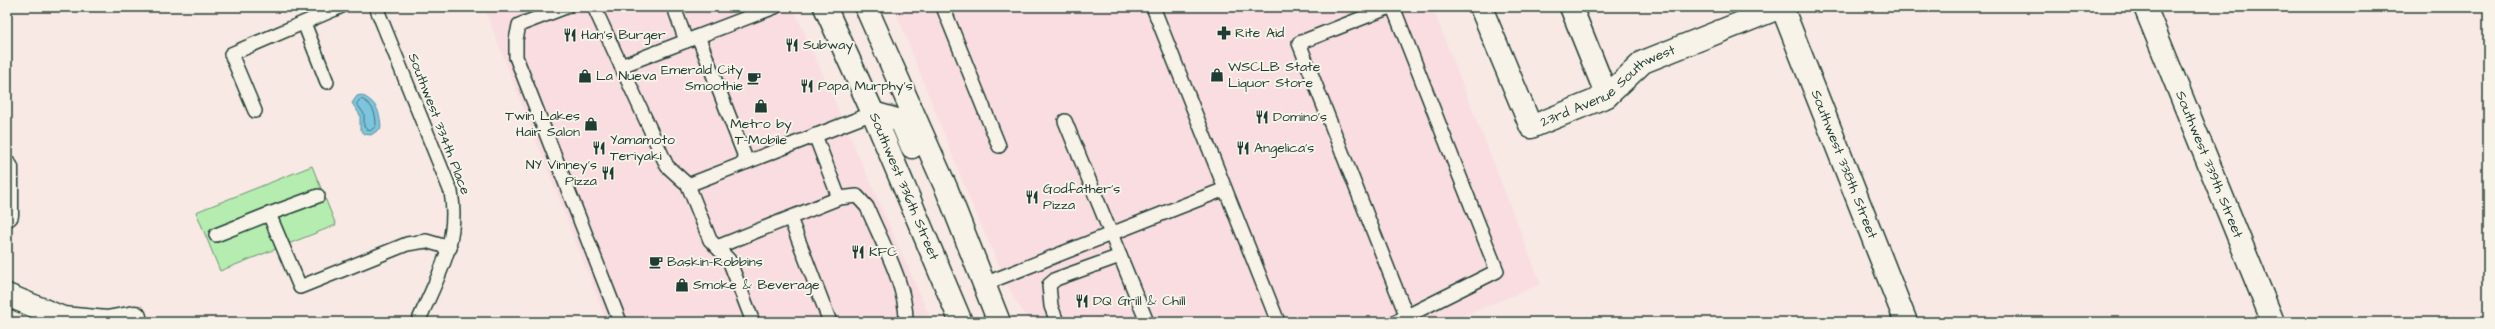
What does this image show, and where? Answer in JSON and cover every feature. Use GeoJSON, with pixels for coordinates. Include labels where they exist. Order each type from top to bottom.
{"type":"FeatureCollection","features":[{"type":"Feature","properties":{"kind":"street","name":"Southwest 336th Street"},"geometry":{"type":"LineString","coordinates":[[825,7],[873,113],[961,322]]}},
{"type":"Feature","properties":{"kind":"street"},"geometry":{"type":"LineString","coordinates":[[866,7],[947,190],[999,322]]}},
{"type":"Feature","properties":{"kind":"street"},"geometry":{"type":"LineString","coordinates":[[1571,7],[1606,96]]}},
{"type":"Feature","properties":{"kind":"street","name":"23rd Avenue Southwest"},"geometry":{"type":"LineString","coordinates":[[1482,10],[1531,128],[1606,96],[1643,62],[1781,7]]}},
{"type":"Feature","properties":{"kind":"street","name":"Southwest 338th Street"},"geometry":{"type":"LineString","coordinates":[[1781,7],[1906,322]]}},
{"type":"Feature","properties":{"kind":"street","name":"Southwest 339th Street"},"geometry":{"type":"LineString","coordinates":[[2146,7],[2273,322]]}},
{"type":"Feature","properties":{"kind":"street"},"geometry":{"type":"LineString","coordinates":[[873,113],[901,120],[927,182],[947,190]]}},
{"type":"Feature","properties":{"kind":"street"},"geometry":{"type":"LineString","coordinates":[[7,168],[7,216]]}},
{"type":"Feature","properties":{"kind":"street"},"geometry":{"type":"LineString","coordinates":[[7,295],[63,318],[107,322],[134,317]]}},
{"type":"Feature","properties":{"kind":"lane"},"geometry":{"type":"LineString","coordinates":[[255,111],[231,54],[340,7]]}},
{"type":"Feature","properties":{"kind":"lane","name":"Southwest 334th Place"},"geometry":{"type":"LineString","coordinates":[[376,7],[451,192],[454,210],[450,248],[418,322]]}},
{"type":"Feature","properties":{"kind":"lane"},"geometry":{"type":"LineString","coordinates":[[566,7],[519,25],[516,40],[516,57],[620,322]]}},
{"type":"Feature","properties":{"kind":"lane"},"geometry":{"type":"LineString","coordinates":[[594,7],[667,166],[688,185],[710,240],[729,260],[753,322]]}},
{"type":"Feature","properties":{"kind":"lane"},"geometry":{"type":"LineString","coordinates":[[674,7],[692,39],[747,162]]}},
{"type":"Feature","properties":{"kind":"lane"},"geometry":{"type":"LineString","coordinates":[[621,66],[774,7]]}},
{"type":"Feature","properties":{"kind":"lane"},"geometry":{"type":"LineString","coordinates":[[943,7],[999,146]]}},
{"type":"Feature","properties":{"kind":"lane"},"geometry":{"type":"LineString","coordinates":[[1153,7],[1278,322]]}},
{"type":"Feature","properties":{"kind":"lane"},"geometry":{"type":"LineString","coordinates":[[1390,7],[1300,43],[1401,320],[1497,271],[1393,7]]}},
{"type":"Feature","properties":{"kind":"lane"},"geometry":{"type":"LineString","coordinates":[[304,23],[327,82]]}},
{"type":"Feature","properties":{"kind":"lane"},"geometry":{"type":"LineString","coordinates":[[688,185],[873,113]]}},
{"type":"Feature","properties":{"kind":"lane"},"geometry":{"type":"LineString","coordinates":[[1065,120],[1147,322]]}},
{"type":"Feature","properties":{"kind":"lane"},"geometry":{"type":"LineString","coordinates":[[816,135],[839,198]]}},
{"type":"Feature","properties":{"kind":"lane"},"geometry":{"type":"LineString","coordinates":[[984,284],[1225,189]]}},
{"type":"Feature","properties":{"kind":"lane"},"geometry":{"type":"LineString","coordinates":[[216,235],[318,196]]}},
{"type":"Feature","properties":{"kind":"lane"},"geometry":{"type":"LineString","coordinates":[[717,247],[839,198],[857,196],[867,207],[902,293],[906,309],[906,322]]}},
{"type":"Feature","properties":{"kind":"lane"},"geometry":{"type":"LineString","coordinates":[[269,214],[300,287],[407,244],[426,241],[450,248]]}},
{"type":"Feature","properties":{"kind":"lane"},"geometry":{"type":"LineString","coordinates":[[790,218],[830,322]]}},
{"type":"Feature","properties":{"kind":"lane"},"geometry":{"type":"LineString","coordinates":[[1057,322],[1051,306],[1049,285],[1056,279],[1120,256]]}},
{"type":"Feature","properties":{"kind":"shaded area"},"geometry":{"type":"Polygon","coordinates":[[[484,7],[793,7],[932,322],[607,322],[484,7]]]}},
{"type":"Feature","properties":{"kind":"shaded area"},"geometry":{"type":"Polygon","coordinates":[[[894,7],[1432,7],[1541,284],[1448,322],[1030,322],[1013,297],[970,200],[894,7]]]}},
{"type":"Feature","properties":{"kind":"green space"},"geometry":{"type":"Polygon","coordinates":[[[312,166],[336,225],[220,271],[196,212],[312,166]]]}},
{"type":"Feature","properties":{"kind":"water"},"geometry":{"type":"Polygon","coordinates":[[[361,95],[374,104],[380,117],[381,128],[371,135],[364,134],[360,129],[360,115],[352,103],[357,96],[361,95]]]}},
{"type":"Feature","properties":{"kind":"place","name":"Rite Aid"},"geometry":{"type":"Point","coordinates":[1224,33]}},
{"type":"Feature","properties":{"kind":"place","name":"Han’s Burger"},"geometry":{"type":"Point","coordinates":[570,35]}},
{"type":"Feature","properties":{"kind":"place","name":"Subway"},"geometry":{"type":"Point","coordinates":[792,45]}},
{"type":"Feature","properties":{"kind":"place","name":"WSCLB State Liquor Store"},"geometry":{"type":"Point","coordinates":[1217,75]}},
{"type":"Feature","properties":{"kind":"place","name":"La Nueva"},"geometry":{"type":"Point","coordinates":[585,76]}},
{"type":"Feature","properties":{"kind":"place","name":"Emerald City Smoothie"},"geometry":{"type":"Point","coordinates":[754,78]}},
{"type":"Feature","properties":{"kind":"place","name":"Papa Murphy's"},"geometry":{"type":"Point","coordinates":[807,86]}},
{"type":"Feature","properties":{"kind":"place","name":"Metro by T-Mobile"},"geometry":{"type":"Point","coordinates":[761,106]}},
{"type":"Feature","properties":{"kind":"place","name":"Domino's"},"geometry":{"type":"Point","coordinates":[1262,117]}},
{"type":"Feature","properties":{"kind":"place","name":"Twin Lakes Hair Salon"},"geometry":{"type":"Point","coordinates":[591,124]}},
{"type":"Feature","properties":{"kind":"place","name":"Yamamoto Teriyaki"},"geometry":{"type":"Point","coordinates":[599,148]}},
{"type":"Feature","properties":{"kind":"place","name":"Angelica's"},"geometry":{"type":"Point","coordinates":[1243,148]}},
{"type":"Feature","properties":{"kind":"place","name":"NY Vinney’s Pizza"},"geometry":{"type":"Point","coordinates":[608,173]}},
{"type":"Feature","properties":{"kind":"place","name":"Godfather's Pizza"},"geometry":{"type":"Point","coordinates":[1032,197]}},
{"type":"Feature","properties":{"kind":"place","name":"KFC"},"geometry":{"type":"Point","coordinates":[858,252]}},
{"type":"Feature","properties":{"kind":"place","name":"Baskin-Robbins"},"geometry":{"type":"Point","coordinates":[656,262]}},
{"type":"Feature","properties":{"kind":"place","name":"Smoke & Beverage"},"geometry":{"type":"Point","coordinates":[682,285]}},
{"type":"Feature","properties":{"kind":"place","name":"DQ Grill & Chill"},"geometry":{"type":"Point","coordinates":[1082,301]}}]}
